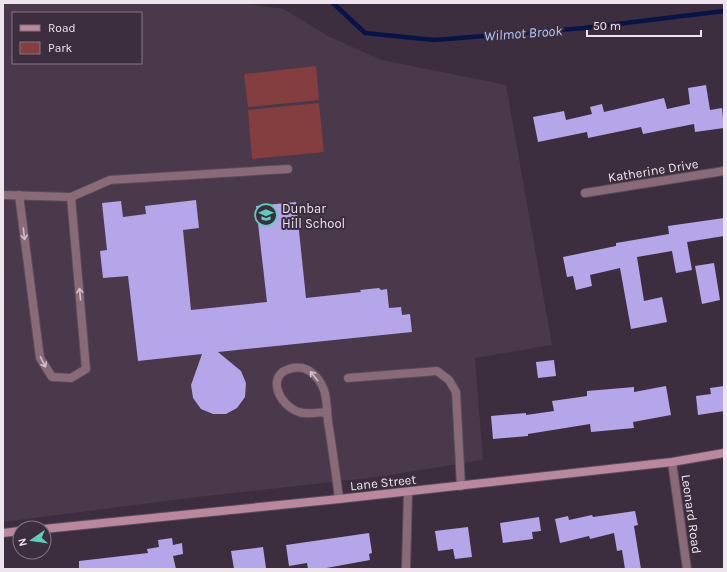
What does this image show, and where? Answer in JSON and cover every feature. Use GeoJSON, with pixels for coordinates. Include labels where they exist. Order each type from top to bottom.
{"type":"FeatureCollection","features":[{"type":"Feature","properties":{"kind":"street"},"geometry":{"type":"LineString","coordinates":[[3,195],[71,197],[110,180],[288,169]]}},
{"type":"Feature","properties":{"kind":"street","name":"Katherine Drive"},"geometry":{"type":"LineString","coordinates":[[585,193],[724,172]]}},
{"type":"Feature","properties":{"kind":"street"},"geometry":{"type":"LineString","coordinates":[[19,195],[40,358],[52,377],[71,378],[86,369],[71,197]]}},
{"type":"Feature","properties":{"kind":"street"},"geometry":{"type":"LineString","coordinates":[[327,412],[300,413],[289,408],[280,398],[276,387],[277,379],[283,372],[292,368],[306,368],[314,374],[324,390],[339,499]]}},
{"type":"Feature","properties":{"kind":"street"},"geometry":{"type":"LineString","coordinates":[[348,378],[437,371],[449,380],[456,392],[461,486]]}},
{"type":"Feature","properties":{"kind":"street","name":"Lane Street"},"geometry":{"type":"LineString","coordinates":[[52,528],[408,492],[672,462],[724,453]]}},
{"type":"Feature","properties":{"kind":"street","name":"Leonard Road"},"geometry":{"type":"LineString","coordinates":[[672,462],[687,569]]}},
{"type":"Feature","properties":{"kind":"street"},"geometry":{"type":"LineString","coordinates":[[406,569],[408,492]]}},
{"type":"Feature","properties":{"kind":"shaded area","name":"Dunbar Hill School"},"geometry":{"type":"Polygon","coordinates":[[[3,3],[241,3],[284,9],[328,36],[381,60],[506,85],[552,345],[475,358],[483,460],[377,477],[197,497],[3,522],[3,3]]]}},
{"type":"Feature","properties":{"kind":"green space"},"geometry":{"type":"Polygon","coordinates":[[[316,66],[319,100],[248,107],[244,74],[316,66]]]}},
{"type":"Feature","properties":{"kind":"green space"},"geometry":{"type":"Polygon","coordinates":[[[319,103],[324,152],[252,159],[248,110],[319,103]]]}},
{"type":"Feature","properties":{"kind":"building"},"geometry":{"type":"Polygon","coordinates":[[[706,85],[710,110],[722,108],[724,128],[695,132],[694,124],[643,134],[641,127],[588,138],[587,132],[538,142],[533,117],[564,111],[566,120],[592,114],[590,107],[602,104],[604,112],[664,98],[667,109],[690,104],[688,88],[706,85]]]}},
{"type":"Feature","properties":{"kind":"building"},"geometry":{"type":"Polygon","coordinates":[[[196,200],[199,228],[183,230],[191,310],[267,302],[256,206],[296,202],[306,298],[361,292],[360,290],[379,288],[381,290],[387,289],[389,308],[401,307],[402,315],[410,314],[412,332],[218,352],[241,371],[246,383],[245,397],[237,408],[226,414],[213,414],[201,409],[193,398],[191,385],[202,354],[138,361],[128,276],[103,278],[100,251],[107,250],[102,203],[121,201],[123,217],[146,214],[145,206],[196,200]]]}},
{"type":"Feature","properties":{"kind":"building"},"geometry":{"type":"Polygon","coordinates":[[[724,218],[724,236],[687,242],[692,270],[676,273],[672,251],[637,257],[644,301],[662,297],[667,322],[631,329],[620,268],[590,275],[592,286],[576,290],[573,276],[567,277],[563,257],[616,246],[616,243],[669,234],[668,226],[724,218]]]}},
{"type":"Feature","properties":{"kind":"building"},"geometry":{"type":"Polygon","coordinates":[[[714,263],[720,300],[702,304],[695,266],[714,263]]]}},
{"type":"Feature","properties":{"kind":"building"},"geometry":{"type":"Polygon","coordinates":[[[554,360],[556,376],[538,378],[536,362],[554,360]]]}},
{"type":"Feature","properties":{"kind":"building"},"geometry":{"type":"Polygon","coordinates":[[[666,386],[671,415],[633,422],[634,428],[591,432],[590,424],[528,434],[528,436],[493,439],[491,416],[526,413],[526,415],[554,411],[552,401],[587,396],[587,391],[634,387],[634,392],[666,386]]]}},
{"type":"Feature","properties":{"kind":"building"},"geometry":{"type":"Polygon","coordinates":[[[724,386],[724,411],[698,415],[696,396],[711,394],[710,388],[724,386]]]}},
{"type":"Feature","properties":{"kind":"building"},"geometry":{"type":"Polygon","coordinates":[[[635,511],[638,525],[634,526],[641,569],[625,569],[622,550],[617,551],[614,533],[590,539],[589,536],[560,543],[555,519],[568,516],[569,520],[592,515],[593,517],[635,511]]]}},
{"type":"Feature","properties":{"kind":"building"},"geometry":{"type":"Polygon","coordinates":[[[539,517],[541,531],[532,532],[533,539],[503,543],[500,523],[539,517]]]}},
{"type":"Feature","properties":{"kind":"building"},"geometry":{"type":"Polygon","coordinates":[[[468,527],[472,557],[455,559],[453,549],[438,551],[435,531],[468,527]]]}},
{"type":"Feature","properties":{"kind":"building"},"geometry":{"type":"Polygon","coordinates":[[[369,533],[372,553],[369,554],[370,560],[321,569],[308,569],[307,563],[289,566],[286,545],[369,533]]]}},
{"type":"Feature","properties":{"kind":"building"},"geometry":{"type":"Polygon","coordinates":[[[172,538],[173,545],[182,543],[183,554],[173,556],[176,569],[79,569],[79,561],[148,553],[147,549],[159,547],[158,540],[172,538]]]}},
{"type":"Feature","properties":{"kind":"building"},"geometry":{"type":"Polygon","coordinates":[[[263,547],[266,568],[234,569],[231,551],[263,547]]]}},
{"type":"Feature","properties":{"kind":"waterway","name":"Wilmot Brook"},"geometry":{"type":"LineString","coordinates":[[333,3],[365,33],[434,40],[584,28],[724,11]]}},
{"type":"Feature","properties":{"kind":"place","name":"Dunbar Hill School"},"geometry":{"type":"Point","coordinates":[266,215]}}]}
